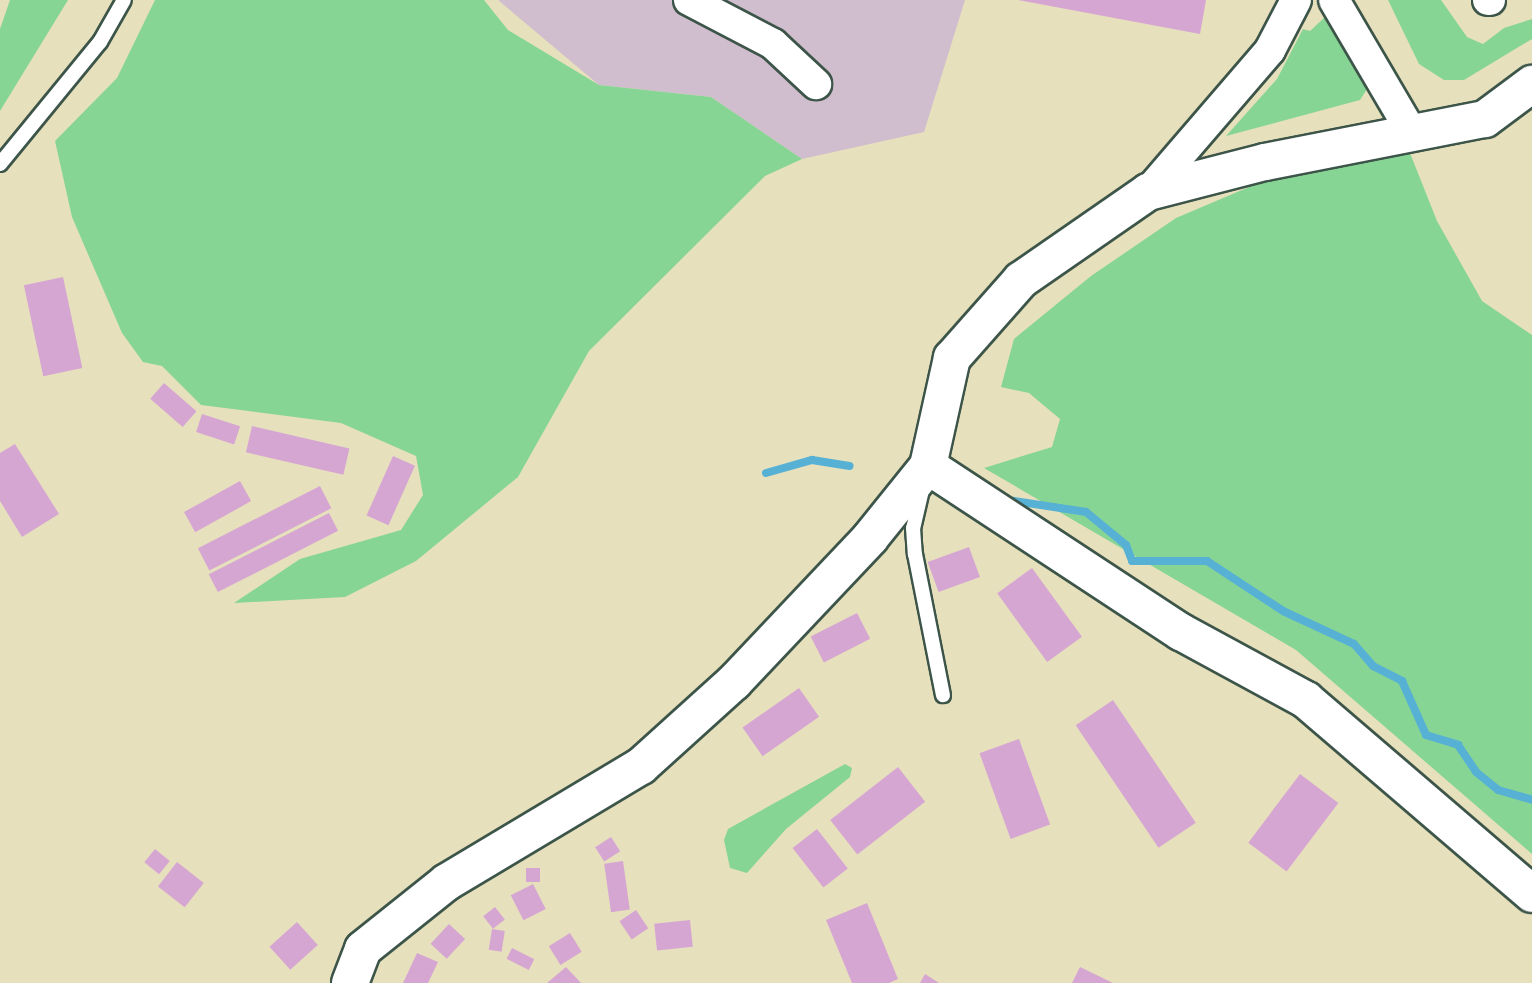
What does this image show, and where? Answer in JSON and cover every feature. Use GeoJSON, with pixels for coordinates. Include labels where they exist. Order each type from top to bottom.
{"type":"FeatureCollection","features":[{"type":"Feature","properties":{"kind":"street"},"geometry":{"type":"LineString","coordinates":[[689,0],[773,44],[816,84]]}},
{"type":"Feature","properties":{"kind":"street"},"geometry":{"type":"LineString","coordinates":[[350,983],[363,949],[447,882],[641,766],[734,682],[870,538],[928,466],[952,358],[1021,280],[1148,192],[1270,50],[1296,0]]}},
{"type":"Feature","properties":{"kind":"street"},"geometry":{"type":"LineString","coordinates":[[1334,0],[1412,133]]}},
{"type":"Feature","properties":{"kind":"street"},"geometry":{"type":"LineString","coordinates":[[1148,192],[1485,119],[1532,84]]}},
{"type":"Feature","properties":{"kind":"street"},"geometry":{"type":"LineString","coordinates":[[928,466],[1181,632],[1306,700],[1532,894]]}},
{"type":"Feature","properties":{"kind":"lane"},"geometry":{"type":"LineString","coordinates":[[0,164],[100,42],[124,0]]}},
{"type":"Feature","properties":{"kind":"lane"},"geometry":{"type":"LineString","coordinates":[[928,466],[913,528],[943,695]]}},
{"type":"Feature","properties":{"kind":"shaded area"},"geometry":{"type":"Polygon","coordinates":[[[498,0],[965,0],[924,132],[802,159],[711,97],[599,85],[498,0]]]}},
{"type":"Feature","properties":{"kind":"green space"},"geometry":{"type":"Polygon","coordinates":[[[10,0],[68,0],[0,111],[0,29],[10,0]]]}},
{"type":"Feature","properties":{"kind":"green space"},"geometry":{"type":"Polygon","coordinates":[[[155,0],[484,0],[508,30],[599,85],[711,97],[802,159],[765,176],[589,351],[518,477],[416,561],[345,597],[234,603],[300,559],[401,530],[423,495],[416,456],[341,423],[201,405],[162,366],[143,362],[122,333],[72,217],[55,141],[117,78],[155,0]]]}},
{"type":"Feature","properties":{"kind":"green space"},"geometry":{"type":"Polygon","coordinates":[[[1388,0],[1441,0],[1467,37],[1483,44],[1504,28],[1532,19],[1532,39],[1464,80],[1444,80],[1419,64],[1388,0]]]}},
{"type":"Feature","properties":{"kind":"green space"},"geometry":{"type":"Polygon","coordinates":[[[1324,18],[1336,21],[1369,86],[1360,100],[1226,136],[1277,79],[1303,29],[1310,31],[1324,18]]]}},
{"type":"Feature","properties":{"kind":"green space"},"geometry":{"type":"Polygon","coordinates":[[[1410,153],[1437,221],[1482,301],[1532,335],[1532,854],[1296,650],[984,468],[1052,447],[1060,419],[1029,393],[1001,387],[1014,339],[1091,276],[1176,218],[1275,176],[1410,153]]]}},
{"type":"Feature","properties":{"kind":"green space"},"geometry":{"type":"Polygon","coordinates":[[[845,764],[852,768],[850,777],[786,829],[747,873],[730,868],[724,840],[728,829],[845,764]]]}},
{"type":"Feature","properties":{"kind":"building"},"geometry":{"type":"Polygon","coordinates":[[[1018,0],[1206,0],[1200,34],[1018,0]]]}},
{"type":"Feature","properties":{"kind":"building"},"geometry":{"type":"Polygon","coordinates":[[[63,277],[82,368],[43,376],[24,285],[63,277]]]}},
{"type":"Feature","properties":{"kind":"building"},"geometry":{"type":"Polygon","coordinates":[[[164,383],[196,411],[183,427],[150,399],[164,383]]]}},
{"type":"Feature","properties":{"kind":"building"},"geometry":{"type":"Polygon","coordinates":[[[202,414],[240,426],[234,444],[196,432],[202,414]]]}},
{"type":"Feature","properties":{"kind":"building"},"geometry":{"type":"Polygon","coordinates":[[[252,426],[349,448],[343,475],[246,452],[252,426]]]}},
{"type":"Feature","properties":{"kind":"building"},"geometry":{"type":"Polygon","coordinates":[[[15,444],[59,514],[22,537],[0,501],[0,453],[15,444]]]}},
{"type":"Feature","properties":{"kind":"building"},"geometry":{"type":"Polygon","coordinates":[[[393,456],[415,466],[388,525],[367,515],[393,456]]]}},
{"type":"Feature","properties":{"kind":"building"},"geometry":{"type":"Polygon","coordinates":[[[240,481],[251,501],[195,532],[184,512],[240,481]]]}},
{"type":"Feature","properties":{"kind":"building"},"geometry":{"type":"Polygon","coordinates":[[[320,486],[331,508],[209,570],[198,548],[320,486]]]}},
{"type":"Feature","properties":{"kind":"building"},"geometry":{"type":"Polygon","coordinates":[[[329,513],[338,531],[218,592],[209,574],[329,513]]]}},
{"type":"Feature","properties":{"kind":"building"},"geometry":{"type":"Polygon","coordinates":[[[969,547],[980,577],[939,592],[928,562],[969,547]]]}},
{"type":"Feature","properties":{"kind":"building"},"geometry":{"type":"Polygon","coordinates":[[[1032,568],[1082,637],[1047,662],[997,593],[1032,568]]]}},
{"type":"Feature","properties":{"kind":"building"},"geometry":{"type":"Polygon","coordinates":[[[857,613],[870,639],[824,662],[811,637],[857,613]]]}},
{"type":"Feature","properties":{"kind":"building"},"geometry":{"type":"Polygon","coordinates":[[[799,688],[819,717],[763,756],[742,728],[799,688]]]}},
{"type":"Feature","properties":{"kind":"building"},"geometry":{"type":"Polygon","coordinates":[[[1113,700],[1196,823],[1158,848],[1076,725],[1113,700]]]}},
{"type":"Feature","properties":{"kind":"building"},"geometry":{"type":"Polygon","coordinates":[[[1019,739],[1050,825],[1011,839],[980,753],[1019,739]]]}},
{"type":"Feature","properties":{"kind":"building"},"geometry":{"type":"Polygon","coordinates":[[[898,767],[925,802],[857,855],[830,820],[898,767]]]}},
{"type":"Feature","properties":{"kind":"building"},"geometry":{"type":"Polygon","coordinates":[[[1300,774],[1338,803],[1287,872],[1248,843],[1300,774]]]}},
{"type":"Feature","properties":{"kind":"building"},"geometry":{"type":"Polygon","coordinates":[[[817,829],[848,868],[823,887],[793,848],[817,829]]]}},
{"type":"Feature","properties":{"kind":"building"},"geometry":{"type":"Polygon","coordinates":[[[611,837],[620,851],[604,862],[595,847],[611,837]]]}},
{"type":"Feature","properties":{"kind":"building"},"geometry":{"type":"Polygon","coordinates":[[[155,849],[170,861],[159,874],[144,862],[155,849]]]}},
{"type":"Feature","properties":{"kind":"building"},"geometry":{"type":"Polygon","coordinates":[[[623,861],[630,910],[611,912],[604,864],[623,861]]]}},
{"type":"Feature","properties":{"kind":"building"},"geometry":{"type":"Polygon","coordinates":[[[177,862],[204,883],[185,907],[158,886],[177,862]]]}},
{"type":"Feature","properties":{"kind":"building"},"geometry":{"type":"Polygon","coordinates":[[[526,868],[540,868],[540,882],[526,882],[526,868]]]}},
{"type":"Feature","properties":{"kind":"building"},"geometry":{"type":"Polygon","coordinates":[[[533,884],[546,909],[523,920],[511,895],[533,884]]]}},
{"type":"Feature","properties":{"kind":"building"},"geometry":{"type":"Polygon","coordinates":[[[867,903],[898,979],[889,983],[852,983],[826,920],[867,903]]]}},
{"type":"Feature","properties":{"kind":"building"},"geometry":{"type":"Polygon","coordinates":[[[495,907],[505,920],[493,929],[483,916],[495,907]]]}},
{"type":"Feature","properties":{"kind":"building"},"geometry":{"type":"Polygon","coordinates":[[[636,910],[648,928],[632,939],[619,921],[636,910]]]}},
{"type":"Feature","properties":{"kind":"building"},"geometry":{"type":"Polygon","coordinates":[[[690,920],[693,947],[657,951],[654,924],[690,920]]]}},
{"type":"Feature","properties":{"kind":"building"},"geometry":{"type":"Polygon","coordinates":[[[297,922],[318,945],[290,970],[270,947],[297,922]]]}},
{"type":"Feature","properties":{"kind":"building"},"geometry":{"type":"Polygon","coordinates":[[[449,924],[465,939],[447,959],[431,944],[449,924]]]}},
{"type":"Feature","properties":{"kind":"building"},"geometry":{"type":"Polygon","coordinates":[[[492,929],[505,931],[502,952],[489,950],[492,929]]]}},
{"type":"Feature","properties":{"kind":"building"},"geometry":{"type":"Polygon","coordinates":[[[570,933],[582,952],[560,965],[549,946],[570,933]]]}},
{"type":"Feature","properties":{"kind":"building"},"geometry":{"type":"Polygon","coordinates":[[[512,948],[534,959],[529,970],[507,959],[512,948]]]}},
{"type":"Feature","properties":{"kind":"building"},"geometry":{"type":"Polygon","coordinates":[[[417,953],[438,962],[428,983],[403,983],[417,953]]]}},
{"type":"Feature","properties":{"kind":"building"},"geometry":{"type":"Polygon","coordinates":[[[566,967],[581,983],[547,983],[566,967]]]}},
{"type":"Feature","properties":{"kind":"building"},"geometry":{"type":"Polygon","coordinates":[[[1080,967],[1113,983],[1072,983],[1080,967]]]}},
{"type":"Feature","properties":{"kind":"building"},"geometry":{"type":"Polygon","coordinates":[[[925,974],[939,983],[920,983],[925,974]]]}},
{"type":"Feature","properties":{"kind":"waterway"},"geometry":{"type":"LineString","coordinates":[[766,473],[812,460],[850,466]]}},
{"type":"Feature","properties":{"kind":"waterway"},"geometry":{"type":"LineString","coordinates":[[1008,500],[1086,512],[1126,545],[1132,561],[1207,561],[1283,611],[1354,644],[1373,666],[1402,681],[1426,735],[1458,745],[1476,772],[1498,790],[1532,800]]}}]}
